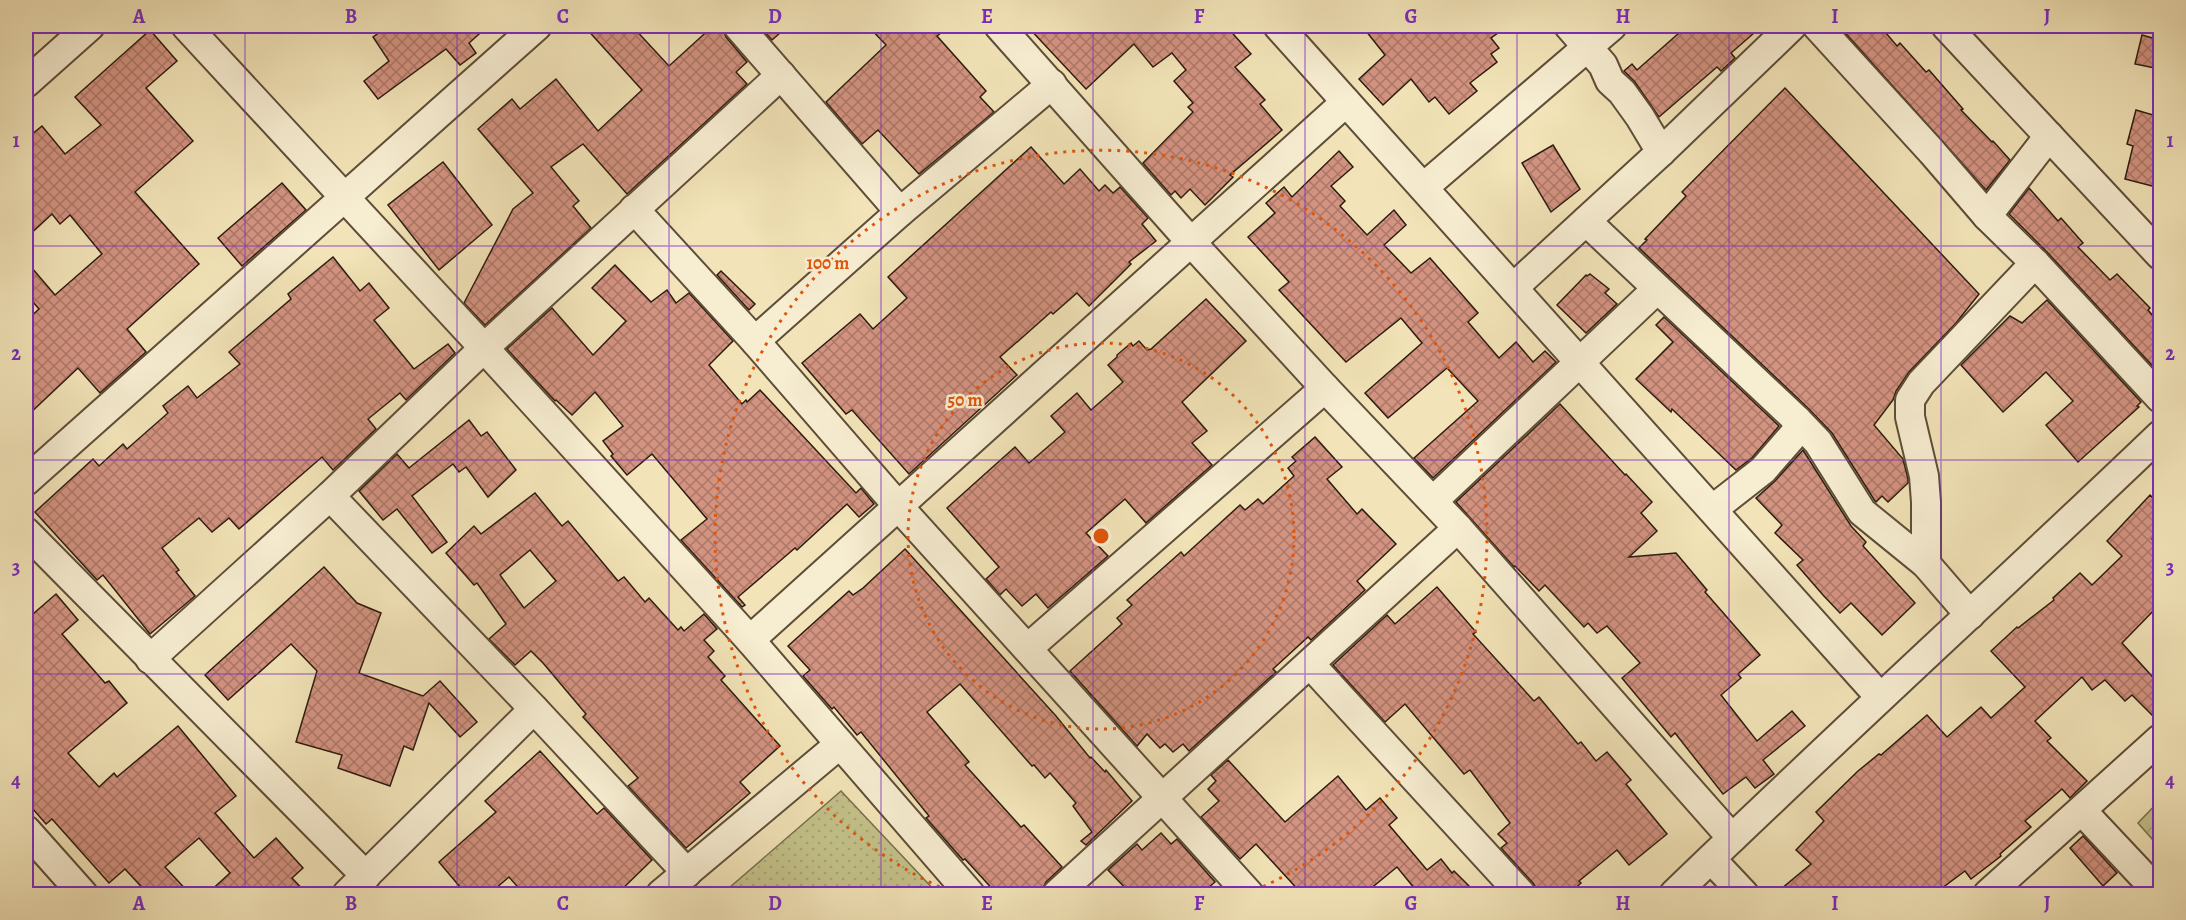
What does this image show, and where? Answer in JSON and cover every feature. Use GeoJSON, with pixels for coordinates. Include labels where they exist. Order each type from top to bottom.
{"type":"FeatureCollection","features":[{"type":"Feature","properties":{"kind":"street"},"geometry":{"type":"LineString","coordinates":[[26,83],[90,26]]}},
{"type":"Feature","properties":{"kind":"street"},"geometry":{"type":"LineString","coordinates":[[186,26],[750,640],[970,894]]}},
{"type":"Feature","properties":{"kind":"street"},"geometry":{"type":"LineString","coordinates":[[26,481],[537,26]]}},
{"type":"Feature","properties":{"kind":"street"},"geometry":{"type":"LineString","coordinates":[[738,26],[900,212]]}},
{"type":"Feature","properties":{"kind":"street"},"geometry":{"type":"LineString","coordinates":[[999,26],[1190,241],[1458,528],[1732,838]]}},
{"type":"Feature","properties":{"kind":"street"},"geometry":{"type":"LineString","coordinates":[[1278,26],[1880,697]]}},
{"type":"Feature","properties":{"kind":"street"},"geometry":{"type":"LineString","coordinates":[[1424,187],[1578,36],[1612,26]]}},
{"type":"Feature","properties":{"kind":"street"},"geometry":{"type":"LineString","coordinates":[[1513,288],[1661,152],[1792,26]]}},
{"type":"Feature","properties":{"kind":"street"},"geometry":{"type":"LineString","coordinates":[[1817,26],[1987,216],[2160,398]]}},
{"type":"Feature","properties":{"kind":"street"},"geometry":{"type":"LineString","coordinates":[[1946,26],[2160,255]]}},
{"type":"Feature","properties":{"kind":"street"},"geometry":{"type":"LineString","coordinates":[[1578,36],[1603,65],[1610,81],[1622,92],[1640,117],[1661,152]]}},
{"type":"Feature","properties":{"kind":"street"},"geometry":{"type":"LineString","coordinates":[[150,659],[330,496],[484,348],[781,75]]}},
{"type":"Feature","properties":{"kind":"street"},"geometry":{"type":"LineString","coordinates":[[755,341],[900,212],[1052,84]]}},
{"type":"Feature","properties":{"kind":"street"},"geometry":{"type":"LineString","coordinates":[[750,640],[1190,241],[1347,102]]}},
{"type":"Feature","properties":{"kind":"street"},"geometry":{"type":"LineString","coordinates":[[1987,216],[2049,136]]}},
{"type":"Feature","properties":{"kind":"street"},"geometry":{"type":"LineString","coordinates":[[634,209],[755,341],[898,506],[1249,894]]}},
{"type":"Feature","properties":{"kind":"street"},"geometry":{"type":"LineString","coordinates":[[1586,221],[1797,420],[1818,442],[1862,512],[1926,564],[1970,615]]}},
{"type":"Feature","properties":{"kind":"street"},"geometry":{"type":"LineString","coordinates":[[1926,564],[1924,476],[1910,417],[1910,400],[1921,383],[2034,263]]}},
{"type":"Feature","properties":{"kind":"street"},"geometry":{"type":"LineString","coordinates":[[1433,501],[1657,289]]}},
{"type":"Feature","properties":{"kind":"street"},"geometry":{"type":"LineString","coordinates":[[1028,648],[1325,388]]}},
{"type":"Feature","properties":{"kind":"street"},"geometry":{"type":"LineString","coordinates":[[1713,509],[1763,470],[1796,432],[1797,420]]}},
{"type":"Feature","properties":{"kind":"street"},"geometry":{"type":"LineString","coordinates":[[1674,894],[1880,697],[2156,449]]}},
{"type":"Feature","properties":{"kind":"street"},"geometry":{"type":"LineString","coordinates":[[330,496],[687,873]]}},
{"type":"Feature","properties":{"kind":"street"},"geometry":{"type":"LineString","coordinates":[[1057,894],[1458,528]]}},
{"type":"Feature","properties":{"kind":"street"},"geometry":{"type":"LineString","coordinates":[[26,532],[150,659],[356,885],[534,709]]}},
{"type":"Feature","properties":{"kind":"street"},"geometry":{"type":"LineString","coordinates":[[1310,664],[1521,894]]}},
{"type":"Feature","properties":{"kind":"street"},"geometry":{"type":"LineString","coordinates":[[1988,894],[2160,739]]}},
{"type":"Feature","properties":{"kind":"street"},"geometry":{"type":"LineString","coordinates":[[662,894],[840,744]]}},
{"type":"Feature","properties":{"kind":"street"},"geometry":{"type":"LineString","coordinates":[[2082,811],[2160,894]]}},
{"type":"Feature","properties":{"kind":"street"},"geometry":{"type":"LineString","coordinates":[[26,830],[83,894]]}},
{"type":"Feature","properties":{"kind":"street"},"geometry":{"type":"LineString","coordinates":[[1711,859],[1744,894]]}},
{"type":"Feature","properties":{"kind":"green space"},"geometry":{"type":"Polygon","coordinates":[[[841,791],[938,894],[722,894],[841,791]]]}},
{"type":"Feature","properties":{"kind":"green space"},"geometry":{"type":"Polygon","coordinates":[[[2160,800],[2160,848],[2138,823],[2160,800]]]}},
{"type":"Feature","properties":{"kind":"building"},"geometry":{"type":"Polygon","coordinates":[[[389,26],[488,26],[469,43],[476,53],[460,65],[446,49],[378,99],[364,81],[389,61],[373,37],[389,26]]]}},
{"type":"Feature","properties":{"kind":"building"},"geometry":{"type":"Polygon","coordinates":[[[584,26],[632,26],[669,66],[713,26],[722,26],[726,37],[747,62],[736,72],[747,84],[627,194],[583,144],[551,167],[579,201],[573,206],[591,228],[485,325],[464,303],[513,209],[533,193],[478,129],[512,99],[520,109],[556,79],[598,131],[642,90],[584,26]]]}},
{"type":"Feature","properties":{"kind":"building"},"geometry":{"type":"Polygon","coordinates":[[[759,26],[788,26],[772,40],[759,26]]]}},
{"type":"Feature","properties":{"kind":"building"},"geometry":{"type":"Polygon","coordinates":[[[868,26],[950,26],[937,36],[986,91],[980,97],[994,112],[919,174],[878,130],[862,144],[826,102],[886,45],[868,26]]]}},
{"type":"Feature","properties":{"kind":"building"},"geometry":{"type":"Polygon","coordinates":[[[1027,26],[1226,26],[1251,54],[1235,67],[1265,100],[1260,104],[1282,130],[1230,175],[1233,177],[1205,205],[1190,189],[1181,198],[1175,191],[1171,195],[1143,163],[1193,112],[1188,107],[1193,103],[1174,81],[1186,70],[1172,53],[1153,67],[1134,44],[1086,89],[1027,26]]]}},
{"type":"Feature","properties":{"kind":"building"},"geometry":{"type":"Polygon","coordinates":[[[1362,26],[1508,26],[1491,38],[1499,48],[1491,54],[1497,62],[1470,83],[1477,91],[1449,114],[1435,97],[1429,102],[1411,79],[1383,105],[1359,79],[1385,55],[1362,26]]]}},
{"type":"Feature","properties":{"kind":"building"},"geometry":{"type":"Polygon","coordinates":[[[1687,26],[1762,26],[1731,53],[1735,58],[1721,71],[1717,67],[1659,117],[1635,82],[1624,71],[1632,64],[1637,70],[1687,26]]]}},
{"type":"Feature","properties":{"kind":"building"},"geometry":{"type":"Polygon","coordinates":[[[1839,26],[1880,26],[1897,46],[1900,43],[1926,72],[1929,70],[1963,109],[1961,110],[1993,141],[2010,160],[1986,190],[1839,26]]]}},
{"type":"Feature","properties":{"kind":"building"},"geometry":{"type":"Polygon","coordinates":[[[150,30],[177,61],[146,88],[193,141],[135,192],[199,264],[127,329],[146,352],[100,393],[78,368],[26,417],[26,321],[39,309],[26,294],[26,261],[55,295],[102,254],[70,215],[60,224],[52,214],[26,238],[26,139],[42,126],[65,154],[101,125],[75,97],[150,30]]]}},
{"type":"Feature","properties":{"kind":"building"},"geometry":{"type":"Polygon","coordinates":[[[2142,35],[2160,40],[2160,69],[2135,64],[2142,35]]]}},
{"type":"Feature","properties":{"kind":"building"},"geometry":{"type":"Polygon","coordinates":[[[1785,88],[1979,294],[1956,323],[1909,372],[1896,391],[1893,400],[1874,425],[1903,459],[1908,479],[1908,483],[1888,502],[1882,496],[1875,501],[1832,433],[1809,409],[1639,248],[1686,196],[1682,192],[1785,88]]]}},
{"type":"Feature","properties":{"kind":"building"},"geometry":{"type":"Polygon","coordinates":[[[2136,110],[2160,117],[2160,188],[2125,179],[2133,146],[2127,144],[2136,110]]]}},
{"type":"Feature","properties":{"kind":"building"},"geometry":{"type":"Polygon","coordinates":[[[1553,145],[1580,189],[1551,212],[1522,163],[1553,145]]]}},
{"type":"Feature","properties":{"kind":"building"},"geometry":{"type":"Polygon","coordinates":[[[1031,147],[1064,184],[1080,169],[1099,191],[1105,185],[1113,193],[1120,187],[1148,218],[1142,224],[1156,241],[1129,262],[1131,264],[1089,306],[1077,293],[1053,314],[1051,312],[1000,357],[1017,375],[909,474],[852,410],[846,414],[802,363],[860,314],[873,329],[907,298],[888,277],[1031,147]]]}},
{"type":"Feature","properties":{"kind":"building"},"geometry":{"type":"Polygon","coordinates":[[[1339,151],[1353,167],[1331,186],[1345,201],[1340,206],[1367,235],[1394,210],[1406,225],[1384,245],[1411,273],[1430,258],[1478,313],[1468,322],[1499,358],[1516,342],[1533,362],[1545,351],[1556,362],[1433,478],[1414,458],[1478,401],[1447,368],[1388,418],[1365,393],[1422,343],[1401,318],[1346,362],[1279,290],[1289,282],[1248,237],[1275,213],[1266,203],[1284,187],[1292,197],[1339,151]]]}},
{"type":"Feature","properties":{"kind":"building"},"geometry":{"type":"Polygon","coordinates":[[[443,162],[492,225],[439,270],[388,205],[443,162]]]}},
{"type":"Feature","properties":{"kind":"building"},"geometry":{"type":"Polygon","coordinates":[[[282,183],[306,210],[242,266],[218,238],[282,183]]]}},
{"type":"Feature","properties":{"kind":"building"},"geometry":{"type":"Polygon","coordinates":[[[2029,188],[2058,221],[2061,218],[2083,243],[2078,247],[2110,280],[2117,274],[2150,308],[2148,310],[2160,324],[2160,374],[2009,214],[2029,188]]]}},
{"type":"Feature","properties":{"kind":"building"},"geometry":{"type":"Polygon","coordinates":[[[333,257],[360,291],[369,283],[389,308],[374,320],[414,369],[448,344],[455,353],[406,400],[400,393],[368,419],[376,429],[333,470],[322,457],[239,529],[229,518],[212,532],[199,518],[162,548],[179,570],[176,572],[195,596],[150,634],[103,575],[97,580],[35,512],[93,459],[99,466],[123,444],[127,449],[168,413],[163,406],[188,386],[197,398],[240,364],[229,352],[291,299],[288,294],[333,257]]]}},
{"type":"Feature","properties":{"kind":"building"},"geometry":{"type":"Polygon","coordinates":[[[615,265],[651,302],[667,290],[676,303],[689,293],[733,341],[709,365],[742,404],[760,390],[856,493],[861,488],[874,504],[859,517],[847,504],[797,550],[795,548],[738,597],[745,605],[742,607],[681,540],[707,519],[652,454],[627,475],[611,456],[613,454],[603,441],[623,426],[595,392],[572,415],[555,401],[507,349],[552,308],[593,355],[626,321],[592,288],[615,265]]]}},
{"type":"Feature","properties":{"kind":"building"},"geometry":{"type":"Polygon","coordinates":[[[721,271],[755,304],[749,310],[717,275],[721,271]]]}},
{"type":"Feature","properties":{"kind":"building"},"geometry":{"type":"Polygon","coordinates":[[[1590,274],[1609,289],[1605,293],[1617,304],[1586,333],[1557,305],[1586,275],[1590,274]]]}},
{"type":"Feature","properties":{"kind":"building"},"geometry":{"type":"Polygon","coordinates":[[[1206,299],[1246,341],[1182,402],[1207,431],[1192,443],[1212,465],[1146,523],[1125,499],[1086,533],[1108,556],[1048,608],[1036,594],[1022,606],[1006,589],[1000,595],[986,579],[999,567],[947,508],[1015,447],[1029,463],[1065,432],[1051,416],[1077,393],[1091,410],[1123,382],[1108,365],[1117,355],[1131,343],[1133,346],[1139,341],[1147,350],[1151,349],[1206,299]]]}},
{"type":"Feature","properties":{"kind":"building"},"geometry":{"type":"Polygon","coordinates":[[[2047,300],[2141,402],[2137,406],[2139,407],[2078,462],[2046,425],[2073,401],[2046,372],[2003,412],[1961,365],[2010,316],[2022,323],[2047,300]]]}},
{"type":"Feature","properties":{"kind":"building"},"geometry":{"type":"Polygon","coordinates":[[[1664,317],[1779,426],[1752,458],[1736,470],[1672,409],[1671,412],[1636,379],[1673,342],[1656,325],[1664,317]]]}},
{"type":"Feature","properties":{"kind":"building"},"geometry":{"type":"Polygon","coordinates":[[[1560,404],[1652,502],[1641,513],[1657,531],[1629,557],[1676,553],[1707,590],[1705,592],[1760,655],[1738,674],[1741,678],[1721,695],[1757,741],[1792,711],[1805,726],[1763,760],[1774,774],[1755,788],[1746,777],[1723,794],[1675,733],[1671,737],[1622,678],[1640,663],[1607,626],[1597,633],[1588,623],[1584,627],[1545,585],[1539,591],[1514,567],[1456,502],[1560,404]]]}},
{"type":"Feature","properties":{"kind":"building"},"geometry":{"type":"Polygon","coordinates":[[[469,420],[481,436],[487,432],[516,470],[488,497],[466,467],[459,472],[453,464],[412,496],[447,542],[432,553],[397,509],[383,520],[359,491],[397,454],[409,468],[469,420]]]}},
{"type":"Feature","properties":{"kind":"building"},"geometry":{"type":"Polygon","coordinates":[[[1315,437],[1342,467],[1327,479],[1357,514],[1362,509],[1396,544],[1357,581],[1365,590],[1311,640],[1308,637],[1273,669],[1276,672],[1189,751],[1183,744],[1173,752],[1165,744],[1160,748],[1147,734],[1137,746],[1070,671],[1122,624],[1117,618],[1132,605],[1127,600],[1181,552],[1184,556],[1240,505],[1245,510],[1258,499],[1263,504],[1294,476],[1288,468],[1296,461],[1292,457],[1315,437]]]}},
{"type":"Feature","properties":{"kind":"building"},"geometry":{"type":"Polygon","coordinates":[[[1803,450],[1851,526],[1866,542],[1863,546],[1915,603],[1882,635],[1851,603],[1840,613],[1823,595],[1797,565],[1803,560],[1775,533],[1782,525],[1756,498],[1803,450]]]}},
{"type":"Feature","properties":{"kind":"building"},"geometry":{"type":"Polygon","coordinates":[[[535,493],[562,526],[568,521],[618,581],[624,577],[645,602],[649,598],[678,630],[681,627],[684,631],[704,614],[717,629],[704,640],[714,651],[708,657],[725,676],[721,680],[780,746],[740,782],[750,793],[686,848],[628,786],[638,778],[583,717],[586,714],[543,663],[531,651],[515,665],[489,639],[506,624],[477,583],[474,585],[446,553],[474,526],[481,534],[535,493]],[[530,550],[500,575],[524,608],[556,581],[530,550]]]}},
{"type":"Feature","properties":{"kind":"building"},"geometry":{"type":"Polygon","coordinates":[[[2150,495],[2160,505],[2160,530],[2152,539],[2160,548],[2160,604],[2122,643],[2160,685],[2160,723],[2132,695],[2125,701],[2105,680],[2092,690],[2082,677],[2035,721],[2051,738],[2047,741],[2087,781],[2070,798],[2062,789],[2025,821],[2031,827],[2000,854],[2001,856],[1971,879],[1965,871],[1934,894],[1775,894],[1811,864],[1796,850],[1824,821],[1816,812],[1858,771],[1879,754],[1881,755],[1927,715],[1947,737],[1981,707],[1991,718],[2025,687],[1991,651],[2017,627],[2054,600],[2053,598],[2080,573],[2092,585],[2122,556],[2107,541],[2150,495]]]}},
{"type":"Feature","properties":{"kind":"building"},"geometry":{"type":"Polygon","coordinates":[[[905,549],[1056,716],[1090,758],[1105,772],[1106,770],[1132,801],[1086,845],[1081,841],[1092,832],[1073,806],[1076,803],[1050,773],[1045,778],[1034,765],[1032,766],[960,684],[927,712],[969,762],[965,765],[1021,827],[1024,825],[1062,867],[1046,882],[1040,894],[997,894],[926,818],[929,816],[861,732],[857,735],[834,707],[832,709],[803,676],[810,670],[788,646],[849,591],[853,595],[863,588],[905,549]]]}},
{"type":"Feature","properties":{"kind":"building"},"geometry":{"type":"Polygon","coordinates":[[[324,567],[357,603],[381,613],[359,673],[423,696],[440,681],[477,722],[460,737],[429,703],[413,750],[404,746],[390,786],[338,768],[342,755],[296,742],[317,671],[291,644],[228,700],[205,675],[324,567]]]}},
{"type":"Feature","properties":{"kind":"building"},"geometry":{"type":"Polygon","coordinates":[[[1437,587],[1476,632],[1473,634],[1534,701],[1539,697],[1578,744],[1581,742],[1596,761],[1607,752],[1631,780],[1626,784],[1667,834],[1629,865],[1617,850],[1579,881],[1581,883],[1569,894],[1540,894],[1501,848],[1507,843],[1498,834],[1510,823],[1470,770],[1464,774],[1405,704],[1385,722],[1333,665],[1387,615],[1395,624],[1437,587]]]}},
{"type":"Feature","properties":{"kind":"building"},"geometry":{"type":"Polygon","coordinates":[[[56,594],[78,620],[62,634],[105,683],[109,681],[127,703],[68,753],[99,787],[114,773],[117,777],[178,726],[236,796],[215,813],[254,858],[276,838],[303,868],[292,878],[307,894],[207,894],[230,873],[199,838],[165,867],[190,894],[148,894],[125,869],[109,883],[52,819],[46,824],[26,801],[26,620],[56,594]]]}},
{"type":"Feature","properties":{"kind":"building"},"geometry":{"type":"Polygon","coordinates":[[[540,751],[597,814],[604,808],[652,860],[617,894],[524,894],[509,877],[489,894],[466,894],[439,862],[496,812],[485,801],[540,751]]]}},
{"type":"Feature","properties":{"kind":"building"},"geometry":{"type":"Polygon","coordinates":[[[1228,760],[1285,822],[1338,776],[1366,810],[1380,798],[1397,818],[1389,825],[1427,870],[1441,859],[1452,873],[1454,871],[1477,894],[1419,894],[1397,867],[1364,894],[1302,894],[1256,844],[1240,859],[1201,817],[1219,801],[1208,789],[1216,781],[1211,775],[1228,760]]]}},
{"type":"Feature","properties":{"kind":"building"},"geometry":{"type":"Polygon","coordinates":[[[1161,833],[1171,844],[1177,839],[1215,882],[1201,894],[1131,894],[1108,870],[1137,844],[1142,850],[1161,833]]]}},
{"type":"Feature","properties":{"kind":"building"},"geometry":{"type":"Polygon","coordinates":[[[2083,836],[2117,873],[2103,886],[2070,848],[2083,836]]]}}]}
